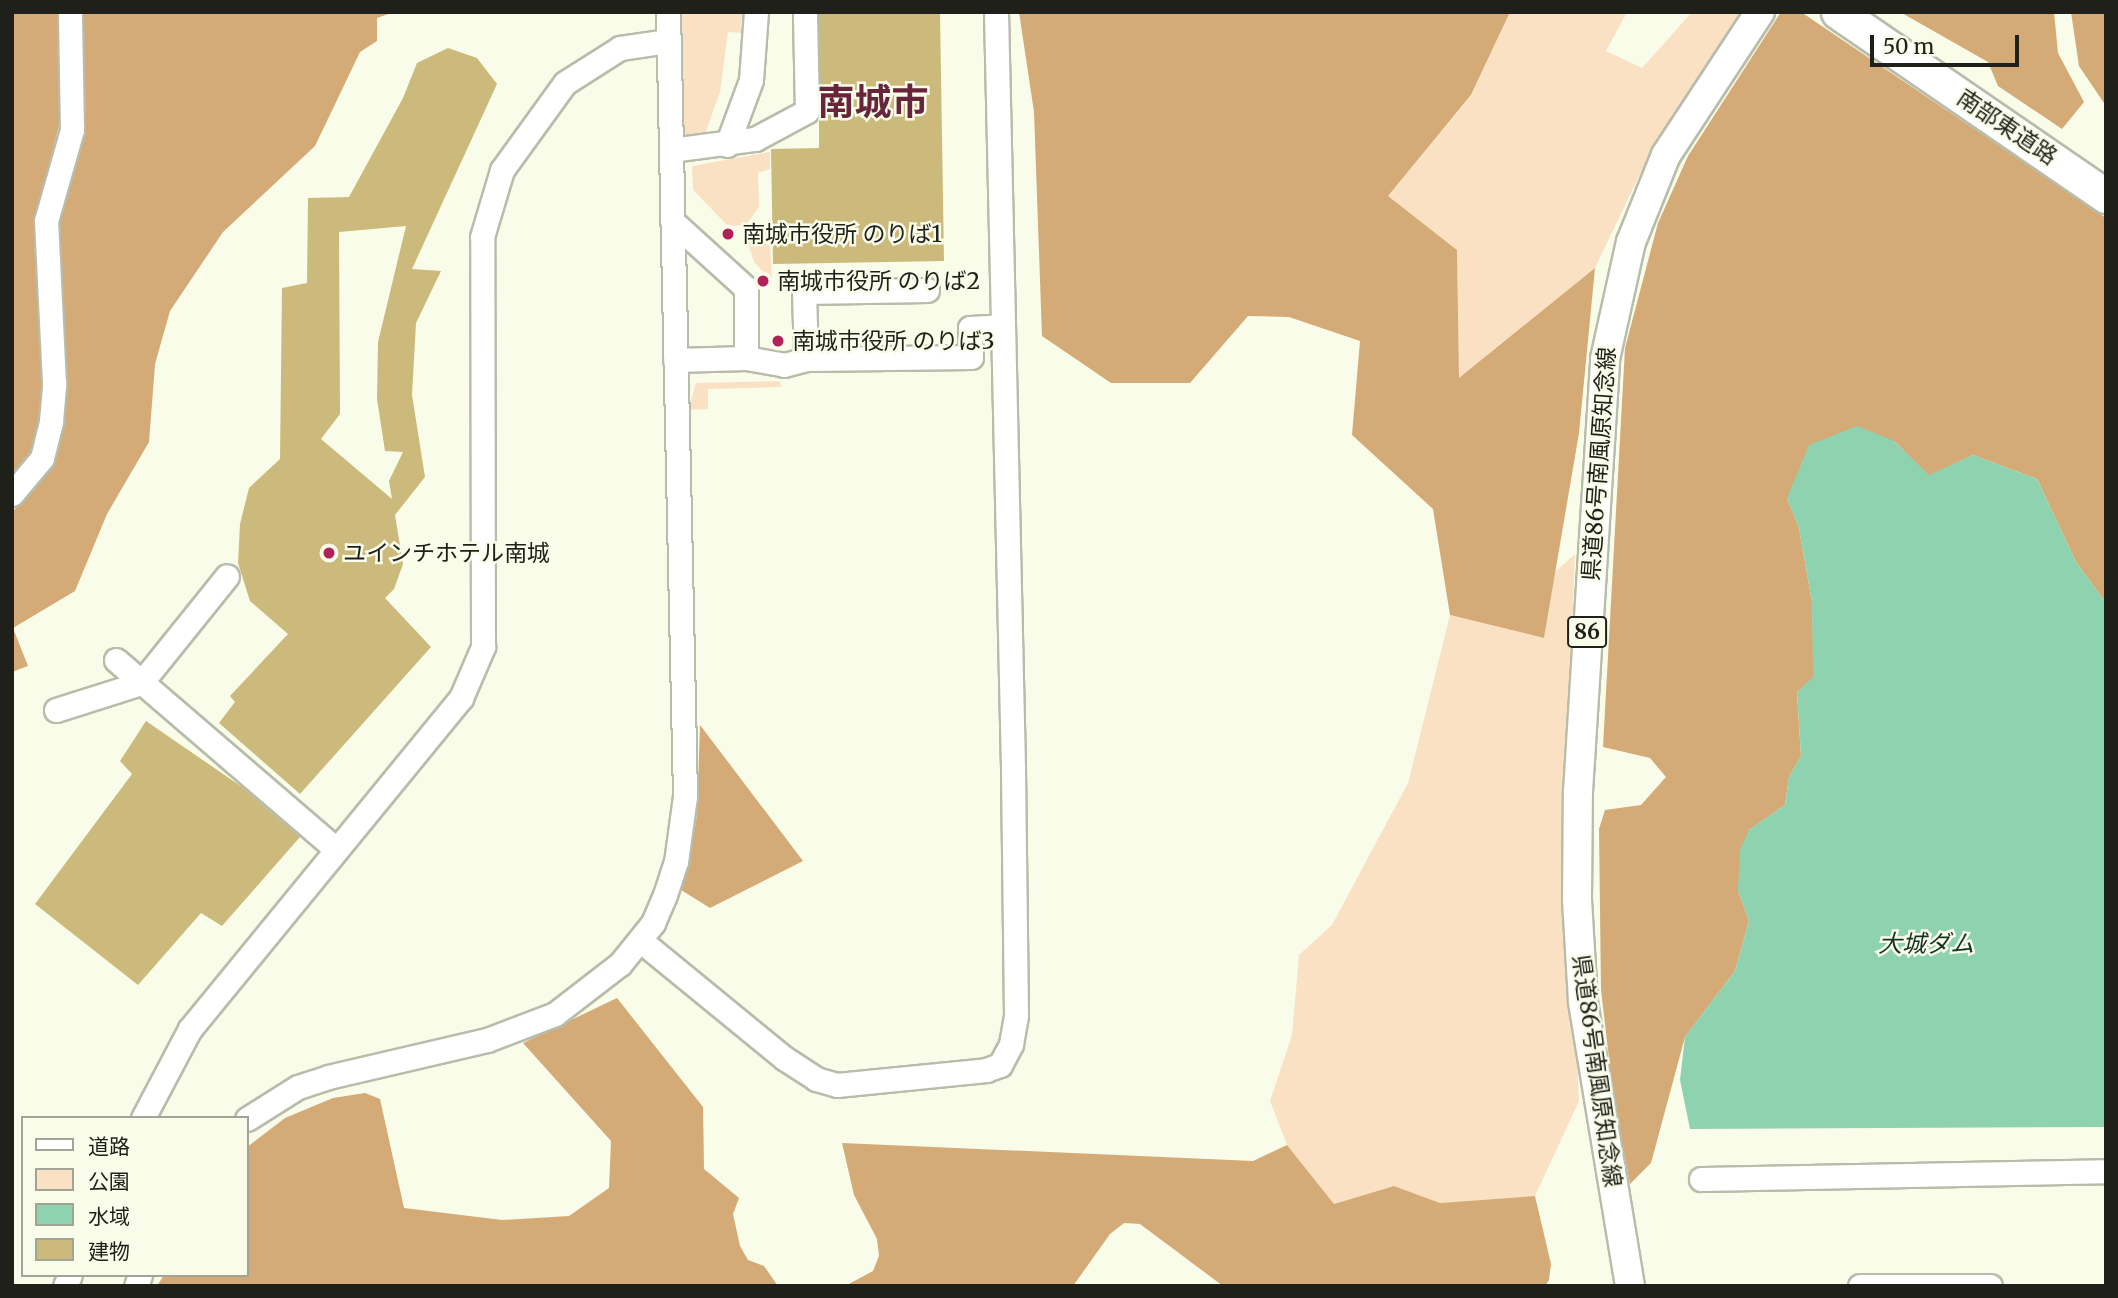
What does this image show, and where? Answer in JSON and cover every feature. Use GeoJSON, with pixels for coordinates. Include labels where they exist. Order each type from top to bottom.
{"type":"FeatureCollection","features":[{"type":"Feature","properties":{"kind":"highway","name":"南部東道路"},"geometry":{"type":"LineString","coordinates":[[1838,12],[2106,196]]}},
{"type":"Feature","properties":{"kind":"main road","name":"県道86号南風原知念線"},"geometry":{"type":"LineString","coordinates":[[1629,1286],[1583,1001],[1577,899],[1578,792],[1605,359],[1630,242],[1666,156],[1760,12]]}},
{"type":"Feature","properties":{"kind":"street"},"geometry":{"type":"LineString","coordinates":[[12,494],[42,458],[51,421],[54,383],[46,220],[72,130],[70,12]]}},
{"type":"Feature","properties":{"kind":"street"},"geometry":{"type":"LineString","coordinates":[[248,1118],[298,1087],[328,1077],[487,1040],[535,1024],[579,1000],[640,941],[657,914],[676,862],[685,796],[668,12]]}},
{"type":"Feature","properties":{"kind":"street"},"geometry":{"type":"LineString","coordinates":[[727,145],[751,80],[756,12]]}},
{"type":"Feature","properties":{"kind":"street"},"geometry":{"type":"LineString","coordinates":[[671,150],[727,145],[755,139],[807,111],[805,12]]}},
{"type":"Feature","properties":{"kind":"street"},"geometry":{"type":"LineString","coordinates":[[640,941],[816,1079],[837,1085],[961,1074],[1000,1065],[1011,1044],[1016,1016],[996,12]]}},
{"type":"Feature","properties":{"kind":"street"},"geometry":{"type":"LineString","coordinates":[[144,1116],[190,1029],[461,698],[483,648],[482,237],[502,170],[565,83],[620,47],[668,41]]}},
{"type":"Feature","properties":{"kind":"street"},"geometry":{"type":"LineString","coordinates":[[672,221],[746,288],[746,358]]}},
{"type":"Feature","properties":{"kind":"street"},"geometry":{"type":"LineString","coordinates":[[806,359],[804,292],[927,290]]}},
{"type":"Feature","properties":{"kind":"street"},"geometry":{"type":"LineString","coordinates":[[675,360],[746,358],[784,365],[806,359],[971,357],[970,328],[1003,326]]}},
{"type":"Feature","properties":{"kind":"street"},"geometry":{"type":"LineString","coordinates":[[57,709],[141,682],[227,576]]}},
{"type":"Feature","properties":{"kind":"street"},"geometry":{"type":"LineString","coordinates":[[116,660],[337,850]]}},
{"type":"Feature","properties":{"kind":"street"},"geometry":{"type":"LineString","coordinates":[[1701,1179],[2106,1171]]}},
{"type":"Feature","properties":{"kind":"street"},"geometry":{"type":"LineString","coordinates":[[1860,1286],[1990,1286]]}},
{"type":"Feature","properties":{"kind":"green space"},"geometry":{"type":"Polygon","coordinates":[[[676,12],[742,12],[741,33],[728,32],[720,92],[706,131],[718,137],[682,137],[676,12]]]}},
{"type":"Feature","properties":{"kind":"green space"},"geometry":{"type":"Polygon","coordinates":[[[1510,12],[1627,12],[1606,51],[1642,68],[1692,12],[1740,12],[1651,151],[1595,268],[1459,379],[1457,250],[1388,196],[1471,96],[1510,12]]]}},
{"type":"Feature","properties":{"kind":"green space"},"geometry":{"type":"Polygon","coordinates":[[[770,152],[770,169],[758,173],[759,207],[746,225],[728,226],[693,190],[692,166],[770,152]]]}},
{"type":"Feature","properties":{"kind":"green space"},"geometry":{"type":"Polygon","coordinates":[[[769,219],[772,282],[754,262],[748,243],[769,219]]]}},
{"type":"Feature","properties":{"kind":"green space"},"geometry":{"type":"Polygon","coordinates":[[[780,381],[781,387],[708,389],[708,409],[688,410],[696,383],[780,381]]]}},
{"type":"Feature","properties":{"kind":"green space"},"geometry":{"type":"Polygon","coordinates":[[[1575,554],[1565,811],[1579,1101],[1535,1196],[1440,1203],[1394,1186],[1334,1204],[1287,1145],[1270,1101],[1292,1035],[1299,955],[1332,925],[1408,783],[1450,615],[1544,638],[1555,572],[1575,554]]]}},
{"type":"Feature","properties":{"kind":"shaded area"},"geometry":{"type":"Polygon","coordinates":[[[12,12],[62,12],[62,114],[45,179],[39,235],[44,423],[26,468],[12,482],[12,12]]]}},
{"type":"Feature","properties":{"kind":"shaded area"},"geometry":{"type":"Polygon","coordinates":[[[79,12],[394,12],[377,18],[377,41],[360,52],[315,146],[223,232],[170,311],[155,364],[149,442],[107,514],[75,591],[13,628],[28,666],[12,672],[12,513],[47,466],[54,234],[79,12]]]}},
{"type":"Feature","properties":{"kind":"shaded area"},"geometry":{"type":"Polygon","coordinates":[[[1019,12],[1510,12],[1471,95],[1388,196],[1457,250],[1459,378],[1595,268],[1579,433],[1544,638],[1450,615],[1433,509],[1352,435],[1360,341],[1289,317],[1248,316],[1190,383],[1111,383],[1042,336],[1034,112],[1019,12]]]}},
{"type":"Feature","properties":{"kind":"shaded area"},"geometry":{"type":"Polygon","coordinates":[[[1781,12],[1801,12],[2106,218],[2106,603],[2076,562],[2037,479],[1973,455],[1929,476],[1894,441],[1787,498],[1799,528],[1812,602],[1814,678],[1797,692],[1801,756],[1789,777],[1785,805],[1749,830],[1738,890],[1749,921],[1735,971],[1685,1037],[1651,1163],[1630,1184],[1613,1092],[1601,990],[1599,829],[1605,810],[1641,805],[1666,777],[1650,758],[1603,747],[1625,348],[1658,223],[1688,156],[1781,12]]]}},
{"type":"Feature","properties":{"kind":"shaded area"},"geometry":{"type":"Polygon","coordinates":[[[1900,12],[2054,12],[2058,53],[2084,102],[2062,129],[1998,86],[1988,62],[1900,12]]]}},
{"type":"Feature","properties":{"kind":"shaded area"},"geometry":{"type":"Polygon","coordinates":[[[2071,12],[2106,12],[2106,106],[2079,66],[2071,12]]]}},
{"type":"Feature","properties":{"kind":"shaded area"},"geometry":{"type":"Polygon","coordinates":[[[700,725],[803,861],[710,908],[678,888],[689,860],[697,816],[700,725]]]}},
{"type":"Feature","properties":{"kind":"shaded area"},"geometry":{"type":"Polygon","coordinates":[[[617,998],[703,1107],[704,1169],[739,1198],[733,1214],[740,1246],[748,1260],[764,1266],[778,1286],[157,1286],[163,1277],[248,1277],[248,1146],[285,1118],[333,1098],[365,1093],[380,1099],[404,1208],[502,1220],[569,1216],[609,1188],[611,1141],[523,1043],[617,998]]]}},
{"type":"Feature","properties":{"kind":"shaded area"},"geometry":{"type":"Polygon","coordinates":[[[842,1143],[1253,1161],[1287,1145],[1334,1204],[1394,1186],[1440,1203],[1535,1196],[1551,1264],[1549,1280],[1545,1286],[1223,1286],[1140,1224],[1124,1223],[1110,1234],[1073,1286],[845,1286],[873,1271],[879,1256],[877,1239],[854,1195],[842,1143]]]}},
{"type":"Feature","properties":{"kind":"water","name":"大城ダム"},"geometry":{"type":"Polygon","coordinates":[[[1857,426],[1894,441],[1929,475],[1973,455],[2037,479],[2076,562],[2106,603],[2106,1127],[1690,1129],[1680,1080],[1685,1037],[1735,971],[1749,921],[1738,890],[1740,850],[1749,830],[1785,805],[1789,777],[1801,756],[1797,692],[1813,677],[1812,602],[1799,528],[1787,498],[1809,445],[1857,426]]]}},
{"type":"Feature","properties":{"kind":"building"},"geometry":{"type":"Polygon","coordinates":[[[819,12],[940,12],[944,261],[773,264],[771,149],[819,148],[819,12]]]}},
{"type":"Feature","properties":{"kind":"building"},"geometry":{"type":"Polygon","coordinates":[[[448,48],[477,58],[497,84],[412,269],[441,271],[416,323],[412,395],[425,477],[395,515],[403,564],[394,589],[385,598],[431,647],[300,794],[219,723],[235,702],[230,696],[288,634],[250,601],[238,563],[240,524],[249,488],[280,459],[282,288],[307,283],[308,198],[349,197],[403,98],[417,63],[448,48]],[[406,226],[339,232],[340,414],[321,439],[392,499],[389,481],[403,452],[385,451],[377,399],[378,342],[406,226]]]}},
{"type":"Feature","properties":{"kind":"building"},"geometry":{"type":"Polygon","coordinates":[[[146,721],[242,787],[300,837],[222,926],[201,913],[138,985],[35,904],[132,774],[120,761],[146,721]]]}},
{"type":"Feature","properties":{"kind":"place","name":"南城市役所 のりば1"},"geometry":{"type":"Point","coordinates":[728,234]}},
{"type":"Feature","properties":{"kind":"place","name":"南城市役所 のりば2"},"geometry":{"type":"Point","coordinates":[763,281]}},
{"type":"Feature","properties":{"kind":"place","name":"南城市役所 のりば3"},"geometry":{"type":"Point","coordinates":[778,341]}},
{"type":"Feature","properties":{"kind":"place","name":"ユインチホテル南城"},"geometry":{"type":"Point","coordinates":[329,553]}},
{"type":"Feature","properties":{"kind":"district","name":"南城市"},"geometry":{"type":"Point","coordinates":[873,102]}}]}
